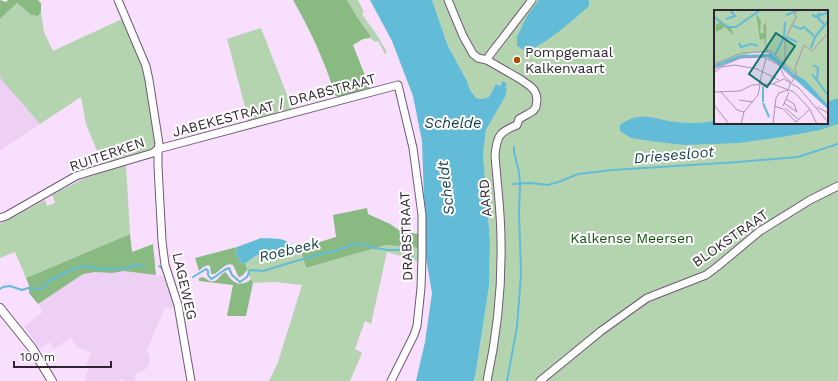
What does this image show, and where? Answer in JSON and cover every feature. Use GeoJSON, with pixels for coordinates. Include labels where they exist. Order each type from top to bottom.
{"type":"FeatureCollection","features":[{"type":"Feature","properties":{"kind":"main road"},"geometry":{"type":"LineString","coordinates":[[0,308],[32,348],[52,381]]}},
{"type":"Feature","properties":{"kind":"street","name":"LAGEWEG"},"geometry":{"type":"LineString","coordinates":[[118,0],[146,66],[159,144],[162,242],[165,265],[178,305],[191,381]]}},
{"type":"Feature","properties":{"kind":"street"},"geometry":{"type":"LineString","coordinates":[[448,0],[463,36],[473,54],[478,58],[487,60],[532,0]]}},
{"type":"Feature","properties":{"kind":"street","name":"AARD"},"geometry":{"type":"LineString","coordinates":[[487,60],[530,86],[536,94],[537,99],[536,107],[533,111],[519,120],[516,125],[506,130],[496,142],[495,155],[502,263],[498,317],[487,381]]}},
{"type":"Feature","properties":{"kind":"street","name":"JABEKESTRAAT / DRABSTRAAT"},"geometry":{"type":"LineString","coordinates":[[158,149],[398,85]]}},
{"type":"Feature","properties":{"kind":"street","name":"DRABSTRAAT"},"geometry":{"type":"LineString","coordinates":[[391,381],[417,326],[421,288],[422,256],[422,215],[413,148],[398,85]]}},
{"type":"Feature","properties":{"kind":"street","name":"RUITERKEN"},"geometry":{"type":"LineString","coordinates":[[0,218],[76,176],[153,153],[158,149]]}},
{"type":"Feature","properties":{"kind":"street","name":"BLOKSTRAAT"},"geometry":{"type":"LineString","coordinates":[[540,381],[601,331],[647,298],[706,274],[718,266],[760,231],[810,200],[838,186]]}},
{"type":"Feature","properties":{"kind":"shaded area"},"geometry":{"type":"Polygon","coordinates":[[[0,78],[40,124],[0,151],[0,78]]]}},
{"type":"Feature","properties":{"kind":"shaded area"},"geometry":{"type":"Polygon","coordinates":[[[124,271],[166,277],[176,310],[165,307],[147,350],[150,356],[150,362],[145,370],[136,374],[134,381],[126,381],[121,379],[120,381],[84,381],[88,370],[88,365],[85,365],[92,353],[77,347],[71,337],[54,349],[50,342],[40,349],[24,326],[43,312],[38,304],[83,274],[124,271]]]}},
{"type":"Feature","properties":{"kind":"green space"},"geometry":{"type":"Polygon","coordinates":[[[0,0],[6,2],[8,0],[38,0],[41,3],[41,12],[38,16],[31,15],[17,3],[0,19],[0,0]]]}},
{"type":"Feature","properties":{"kind":"green space"},"geometry":{"type":"Polygon","coordinates":[[[293,0],[347,0],[370,35],[370,38],[363,39],[353,45],[370,88],[338,97],[335,95],[317,46],[293,0]]]}},
{"type":"Feature","properties":{"kind":"green space"},"geometry":{"type":"Polygon","coordinates":[[[347,0],[358,0],[364,12],[362,14],[387,52],[385,54],[378,41],[375,42],[370,38],[370,35],[347,0]]]}},
{"type":"Feature","properties":{"kind":"green space","name":"Kalkense Meersen"},"geometry":{"type":"Polygon","coordinates":[[[432,0],[838,0],[838,381],[474,381],[489,286],[490,241],[483,155],[486,130],[505,97],[505,88],[502,85],[500,86],[496,84],[489,97],[482,99],[476,98],[470,90],[467,81],[448,46],[432,0]]]}},
{"type":"Feature","properties":{"kind":"green space"},"geometry":{"type":"Polygon","coordinates":[[[17,3],[31,15],[38,16],[41,12],[44,32],[53,51],[122,19],[137,53],[146,81],[156,148],[102,163],[86,124],[81,97],[40,124],[0,78],[0,19],[17,3]]]}},
{"type":"Feature","properties":{"kind":"green space"},"geometry":{"type":"Polygon","coordinates":[[[261,28],[293,110],[249,122],[227,39],[261,28]]]}},
{"type":"Feature","properties":{"kind":"green space"},"geometry":{"type":"Polygon","coordinates":[[[126,164],[130,234],[26,278],[15,252],[0,258],[0,224],[45,200],[47,206],[55,203],[52,195],[83,179],[126,164]]]}},
{"type":"Feature","properties":{"kind":"green space"},"geometry":{"type":"Polygon","coordinates":[[[367,208],[368,214],[390,224],[402,232],[419,234],[418,248],[386,245],[306,268],[300,248],[336,237],[333,215],[367,208]]]}},
{"type":"Feature","properties":{"kind":"green space"},"geometry":{"type":"Polygon","coordinates":[[[130,234],[132,252],[153,244],[156,275],[124,271],[83,274],[38,304],[29,293],[29,285],[26,278],[130,234]]]}},
{"type":"Feature","properties":{"kind":"green space"},"geometry":{"type":"Polygon","coordinates":[[[386,245],[418,248],[418,261],[387,252],[371,324],[365,321],[355,349],[362,353],[350,381],[269,381],[278,362],[302,285],[275,282],[253,283],[245,264],[249,260],[261,254],[287,252],[300,248],[306,268],[386,245]]]}},
{"type":"Feature","properties":{"kind":"green space"},"geometry":{"type":"Polygon","coordinates":[[[237,247],[236,254],[241,263],[245,264],[253,283],[246,316],[227,316],[233,285],[199,281],[199,278],[203,277],[214,281],[225,272],[234,282],[242,284],[251,279],[247,270],[242,276],[239,277],[233,265],[230,264],[215,274],[211,274],[210,266],[208,265],[199,271],[195,258],[237,247]]]}},
{"type":"Feature","properties":{"kind":"water","name":"Schelde"},"geometry":{"type":"Polygon","coordinates":[[[370,0],[432,0],[448,46],[467,81],[470,90],[476,98],[482,99],[489,97],[496,84],[500,86],[503,81],[507,84],[505,88],[507,89],[505,97],[486,130],[483,155],[490,241],[489,286],[474,381],[416,381],[425,342],[432,293],[426,258],[422,141],[413,96],[392,41],[370,0]]]}},
{"type":"Feature","properties":{"kind":"water"},"geometry":{"type":"Polygon","coordinates":[[[539,0],[589,0],[589,6],[552,37],[527,52],[517,46],[517,37],[527,16],[539,0]]]}},
{"type":"Feature","properties":{"kind":"water"},"geometry":{"type":"Polygon","coordinates":[[[838,98],[838,124],[820,130],[782,137],[739,143],[685,145],[631,138],[620,131],[620,125],[628,120],[642,116],[687,123],[714,121],[714,124],[828,124],[828,102],[838,98]]]}},
{"type":"Feature","properties":{"kind":"water"},"geometry":{"type":"Polygon","coordinates":[[[261,238],[275,238],[284,240],[294,249],[257,255],[245,264],[241,263],[236,254],[237,247],[261,238]]]}},
{"type":"Feature","properties":{"kind":"waterway","name":"Driesesloot"},"geometry":{"type":"LineString","coordinates":[[512,184],[530,183],[548,185],[578,174],[613,170],[798,157],[838,144]]}},
{"type":"Feature","properties":{"kind":"waterway"},"geometry":{"type":"LineString","coordinates":[[507,381],[517,327],[521,274],[519,213],[520,184],[514,147]]}},
{"type":"Feature","properties":{"kind":"waterway","name":"Roebeek"},"geometry":{"type":"LineString","coordinates":[[193,277],[206,269],[211,279],[229,268],[232,275],[240,282],[247,277],[250,270],[263,271],[354,244],[363,244],[388,250],[401,250],[412,256]]}},
{"type":"Feature","properties":{"kind":"waterway","name":"Roebeek"},"geometry":{"type":"LineString","coordinates":[[0,289],[10,286],[22,290],[28,288],[41,289],[49,281],[82,266],[101,269],[126,268],[138,265],[145,266]]}},
{"type":"Feature","properties":{"kind":"waterway","name":"Roebeek"},"geometry":{"type":"LineString","coordinates":[[159,266],[163,269]]}},
{"type":"Feature","properties":{"kind":"place","name":"Pompgemaal Kalkenvaart"},"geometry":{"type":"Point","coordinates":[517,60]}},
{"type":"Feature","properties":{"kind":"water label","name":"Scheldt"},"geometry":{"type":"Point","coordinates":[446,188]}}]}
